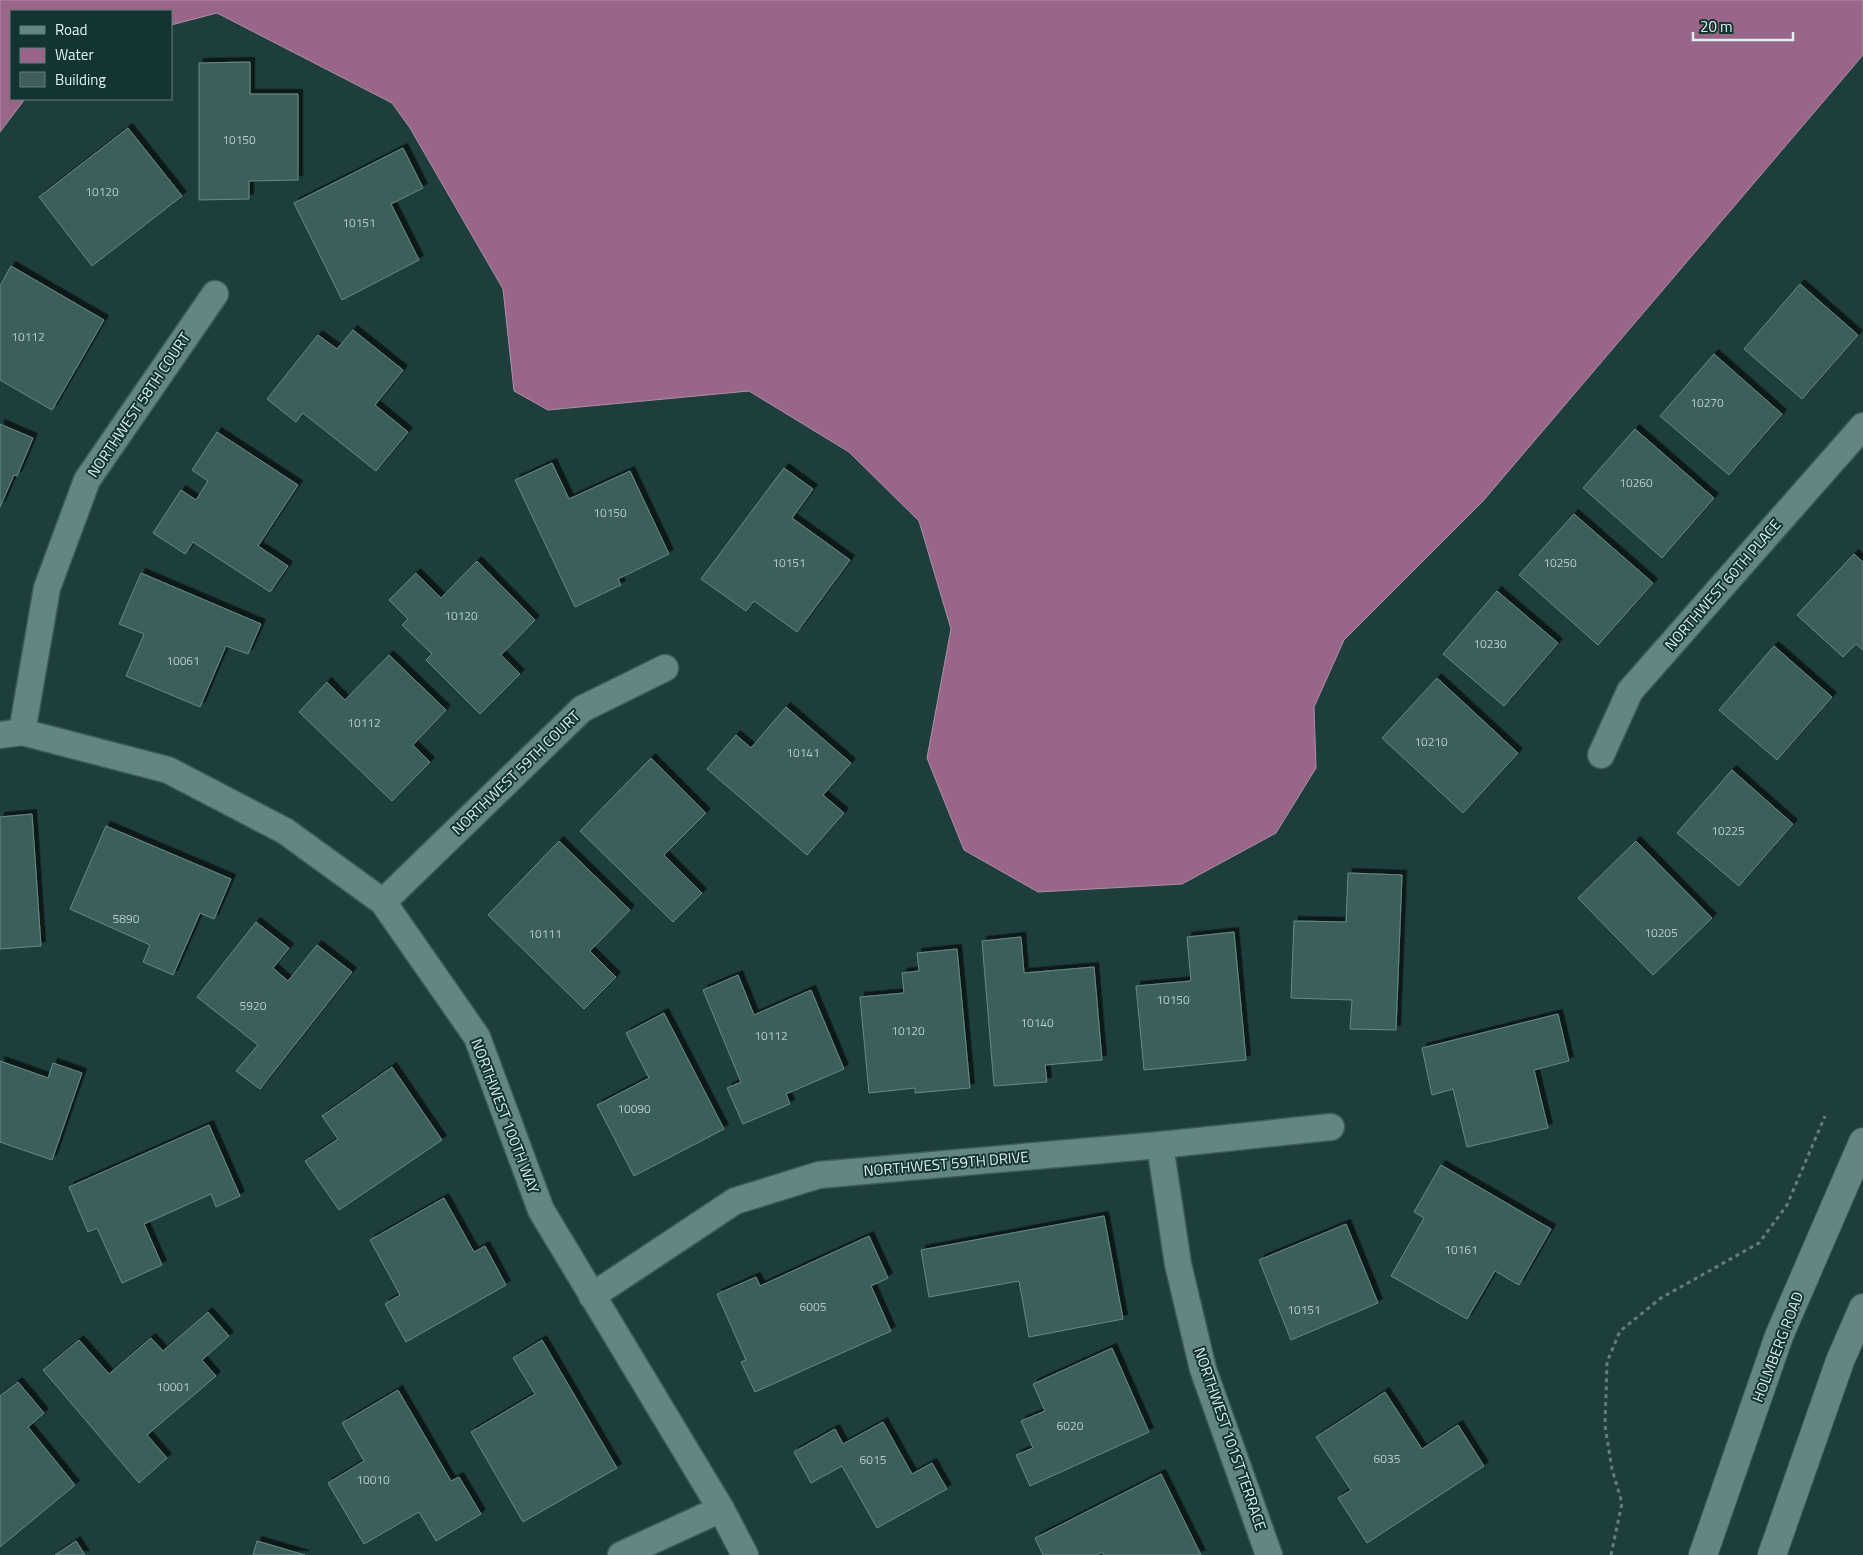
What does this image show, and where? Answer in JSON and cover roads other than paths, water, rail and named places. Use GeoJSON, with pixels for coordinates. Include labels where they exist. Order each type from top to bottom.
{"type":"FeatureCollection","features":[{"type":"Feature","properties":{"kind":"street","name":"NORTHWEST 58TH COURT"},"geometry":{"type":"LineString","coordinates":[[11,734],[47,588],[87,480],[215,294]]}},
{"type":"Feature","properties":{"kind":"street","name":"NORTHWEST 60TH PLACE"},"geometry":{"type":"LineString","coordinates":[[1601,755],[1630,691],[1863,426]]}},
{"type":"Feature","properties":{"kind":"street","name":"NORTHWEST 59TH COURT"},"geometry":{"type":"LineString","coordinates":[[383,902],[582,708],[665,668]]}},
{"type":"Feature","properties":{"kind":"street","name":"NORTHWEST 100TH WAY"},"geometry":{"type":"LineString","coordinates":[[11,734],[168,770],[285,831],[383,902],[477,1037],[541,1210],[720,1509],[745,1555]]}},
{"type":"Feature","properties":{"kind":"street","name":"NORTHWEST 59TH DRIVE"},"geometry":{"type":"LineString","coordinates":[[592,1296],[735,1201],[819,1175],[1160,1145],[1331,1126]]}},
{"type":"Feature","properties":{"kind":"street","name":"HOLMBERG ROAD"},"geometry":{"type":"LineString","coordinates":[[1703,1555],[1779,1336],[1863,1142]]}},
{"type":"Feature","properties":{"kind":"street","name":"NORTHWEST 101ST TERRACE"},"geometry":{"type":"LineString","coordinates":[[1160,1145],[1178,1264],[1203,1369],[1269,1555]]}},
{"type":"Feature","properties":{"kind":"street"},"geometry":{"type":"LineString","coordinates":[[1772,1555],[1840,1361],[1863,1308]]}},
{"type":"Feature","properties":{"kind":"street"},"geometry":{"type":"LineString","coordinates":[[621,1555],[720,1509]]}},
{"type":"Feature","properties":{"kind":"water"},"geometry":{"type":"Polygon","coordinates":[[[0,0],[1863,0],[1863,55],[1483,501],[1344,640],[1314,707],[1316,768],[1276,833],[1182,884],[1038,892],[964,850],[927,758],[951,629],[919,521],[849,452],[749,391],[548,410],[514,391],[503,289],[410,128],[392,103],[217,13],[172,25],[172,10],[10,10],[10,100],[24,100],[0,132],[0,0]]]}}]}
